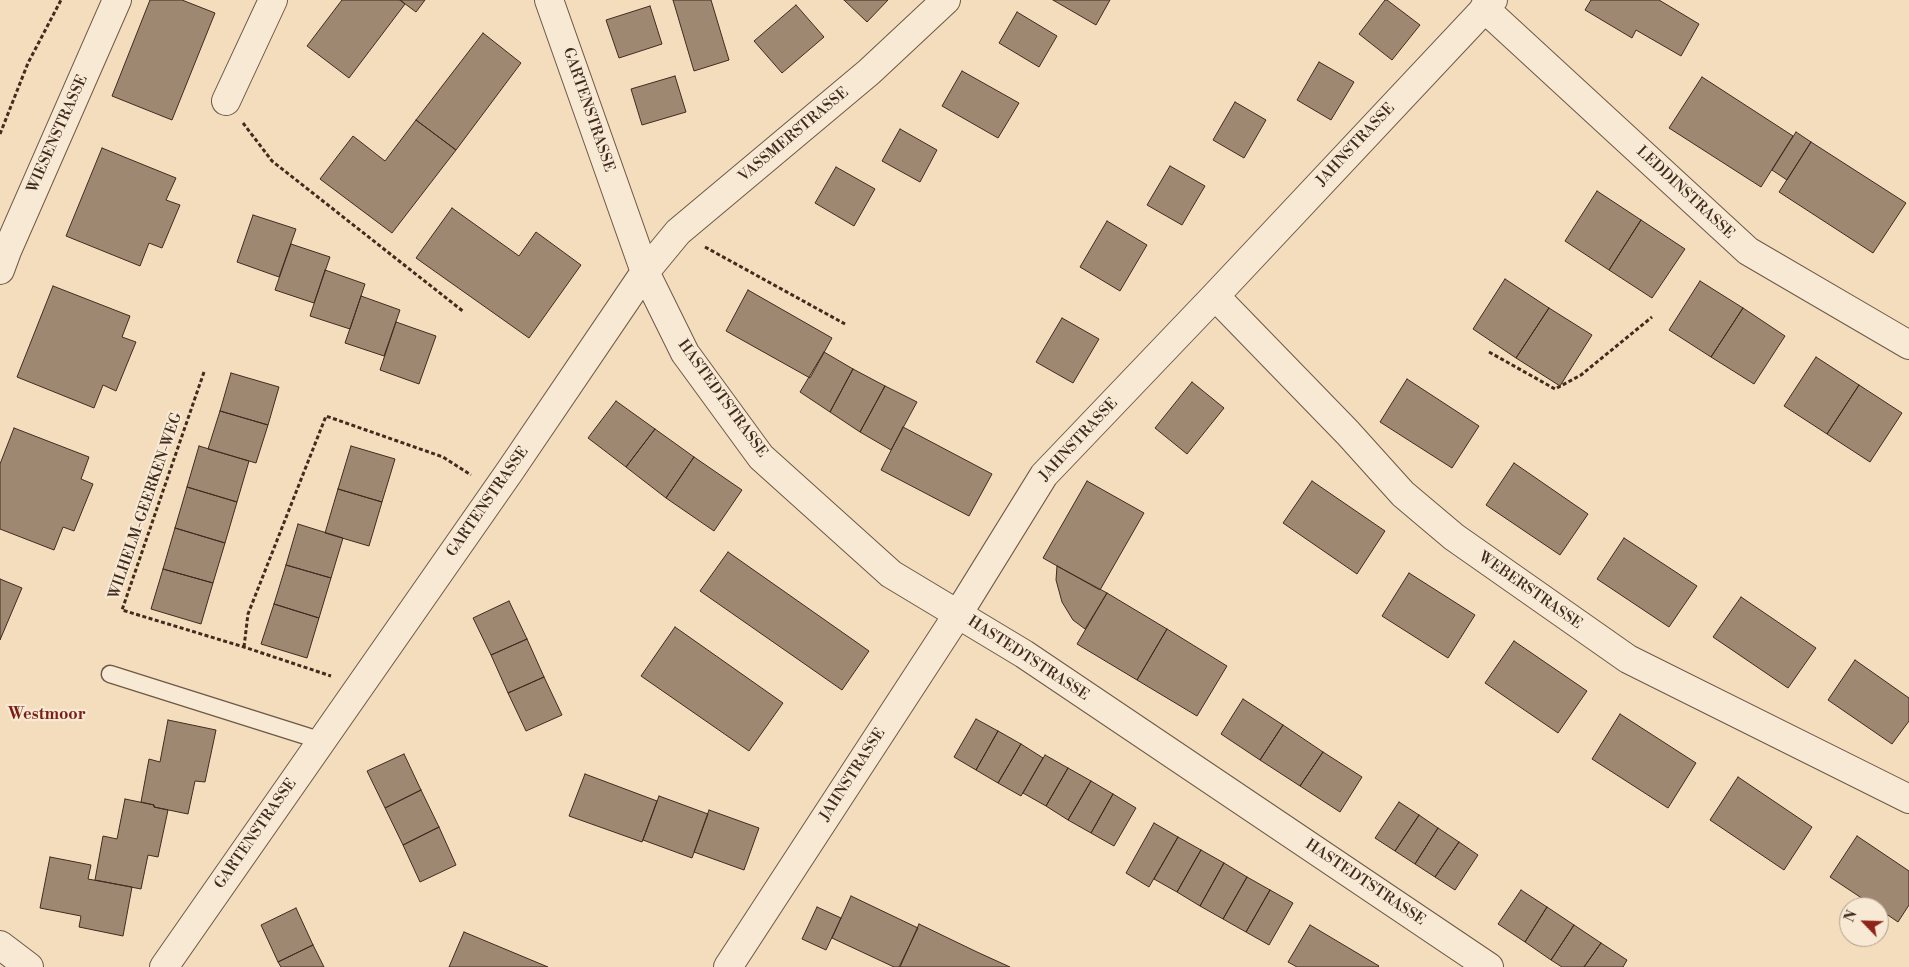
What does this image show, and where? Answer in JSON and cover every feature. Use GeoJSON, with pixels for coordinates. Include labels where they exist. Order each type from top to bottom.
{"type":"FeatureCollection","features":[{"type":"Feature","properties":{"kind":"street","name":"WIESENSTRASSE"},"geometry":{"type":"LineString","coordinates":[[0,270],[6,251],[117,0]]}},
{"type":"Feature","properties":{"kind":"street"},"geometry":{"type":"LineString","coordinates":[[226,101],[273,0]]}},
{"type":"Feature","properties":{"kind":"street","name":"GARTENSTRASSE"},"geometry":{"type":"LineString","coordinates":[[164,967],[645,272],[550,0]]}},
{"type":"Feature","properties":{"kind":"street","name":"VASSMERSTRASSE"},"geometry":{"type":"LineString","coordinates":[[645,272],[678,232],[869,72],[946,0]]}},
{"type":"Feature","properties":{"kind":"street","name":"JAHNSTRASSE"},"geometry":{"type":"LineString","coordinates":[[728,967],[958,614],[1044,475],[1216,296],[1488,4]]}},
{"type":"Feature","properties":{"kind":"street","name":"LEDDINSTRASSE"},"geometry":{"type":"LineString","coordinates":[[1488,4],[1748,251],[1909,345]]}},
{"type":"Feature","properties":{"kind":"street","name":"HASTEDTSTRASSE"},"geometry":{"type":"LineString","coordinates":[[645,272],[685,353],[761,457],[891,574],[1024,654],[1489,967]]}},
{"type":"Feature","properties":{"kind":"street","name":"WEBERSTRASSE"},"geometry":{"type":"LineString","coordinates":[[1216,296],[1348,433],[1403,494],[1454,538],[1628,659],[1909,799]]}},
{"type":"Feature","properties":{"kind":"street"},"geometry":{"type":"LineString","coordinates":[[0,945],[29,967]]}},
{"type":"Feature","properties":{"kind":"lane"},"geometry":{"type":"LineString","coordinates":[[110,674],[322,741]]}},
{"type":"Feature","properties":{"kind":"path"},"geometry":{"type":"LineString","coordinates":[[0,134],[28,63],[61,0]]}},
{"type":"Feature","properties":{"kind":"path"},"geometry":{"type":"LineString","coordinates":[[226,101],[272,162],[464,312]]}},
{"type":"Feature","properties":{"kind":"path"},"geometry":{"type":"LineString","coordinates":[[678,232],[845,324]]}},
{"type":"Feature","properties":{"kind":"path"},"geometry":{"type":"LineString","coordinates":[[1489,352],[1555,389],[1580,375],[1652,317]]}},
{"type":"Feature","properties":{"kind":"path","name":"WILHELM-GEERKEN-WEG"},"geometry":{"type":"LineString","coordinates":[[204,372],[122,610],[244,647],[360,686]]}},
{"type":"Feature","properties":{"kind":"path"},"geometry":{"type":"LineString","coordinates":[[244,647],[248,614],[326,416],[443,457],[495,491]]}},
{"type":"Feature","properties":{"kind":"building"},"geometry":{"type":"Polygon","coordinates":[[[150,0],[182,0],[215,13],[172,120],[112,96],[150,0]]]}},
{"type":"Feature","properties":{"kind":"building"},"geometry":{"type":"Polygon","coordinates":[[[342,0],[400,0],[405,4],[349,78],[307,46],[342,0]]]}},
{"type":"Feature","properties":{"kind":"building"},"geometry":{"type":"Polygon","coordinates":[[[400,0],[425,0],[416,12],[400,0]]]}},
{"type":"Feature","properties":{"kind":"building"},"geometry":{"type":"Polygon","coordinates":[[[673,0],[711,0],[729,60],[694,71],[673,0]]]}},
{"type":"Feature","properties":{"kind":"building"},"geometry":{"type":"Polygon","coordinates":[[[844,0],[888,0],[867,22],[844,0]]]}},
{"type":"Feature","properties":{"kind":"building"},"geometry":{"type":"Polygon","coordinates":[[[1053,0],[1110,0],[1096,25],[1053,0]]]}},
{"type":"Feature","properties":{"kind":"building"},"geometry":{"type":"Polygon","coordinates":[[[1385,0],[1420,25],[1392,60],[1359,34],[1385,0]]]}},
{"type":"Feature","properties":{"kind":"building"},"geometry":{"type":"Polygon","coordinates":[[[1591,0],[1659,0],[1699,24],[1681,56],[1636,30],[1632,38],[1585,10],[1591,0]]]}},
{"type":"Feature","properties":{"kind":"building"},"geometry":{"type":"Polygon","coordinates":[[[796,5],[824,37],[782,73],[754,41],[796,5]]]}},
{"type":"Feature","properties":{"kind":"building"},"geometry":{"type":"Polygon","coordinates":[[[650,6],[662,44],[619,58],[606,20],[650,6]]]}},
{"type":"Feature","properties":{"kind":"building"},"geometry":{"type":"Polygon","coordinates":[[[1017,12],[1057,36],[1039,67],[999,43],[1017,12]]]}},
{"type":"Feature","properties":{"kind":"building"},"geometry":{"type":"Polygon","coordinates":[[[483,33],[521,63],[456,150],[416,120],[483,33]]]}},
{"type":"Feature","properties":{"kind":"building"},"geometry":{"type":"Polygon","coordinates":[[[1319,62],[1354,82],[1331,120],[1297,100],[1319,62]]]}},
{"type":"Feature","properties":{"kind":"building"},"geometry":{"type":"Polygon","coordinates":[[[962,71],[1019,103],[998,138],[942,106],[962,71]]]}},
{"type":"Feature","properties":{"kind":"building"},"geometry":{"type":"Polygon","coordinates":[[[675,76],[686,112],[642,125],[631,89],[675,76]]]}},
{"type":"Feature","properties":{"kind":"building"},"geometry":{"type":"Polygon","coordinates":[[[1702,77],[1793,136],[1761,187],[1669,128],[1702,77]]]}},
{"type":"Feature","properties":{"kind":"building"},"geometry":{"type":"Polygon","coordinates":[[[1235,102],[1266,120],[1244,158],[1213,140],[1235,102]]]}},
{"type":"Feature","properties":{"kind":"building"},"geometry":{"type":"Polygon","coordinates":[[[416,120],[456,150],[392,233],[320,179],[353,136],[385,161],[416,120]]]}},
{"type":"Feature","properties":{"kind":"building"},"geometry":{"type":"Polygon","coordinates":[[[900,129],[937,150],[920,182],[882,161],[900,129]]]}},
{"type":"Feature","properties":{"kind":"building"},"geometry":{"type":"Polygon","coordinates":[[[1796,132],[1811,142],[1787,180],[1772,170],[1796,132]]]}},
{"type":"Feature","properties":{"kind":"building"},"geometry":{"type":"Polygon","coordinates":[[[1811,142],[1906,203],[1873,253],[1779,192],[1811,142]]]}},
{"type":"Feature","properties":{"kind":"building"},"geometry":{"type":"Polygon","coordinates":[[[102,148],[176,178],[166,200],[180,205],[162,248],[149,243],[140,266],[66,236],[102,148]]]}},
{"type":"Feature","properties":{"kind":"building"},"geometry":{"type":"Polygon","coordinates":[[[1170,166],[1205,186],[1182,225],[1147,205],[1170,166]]]}},
{"type":"Feature","properties":{"kind":"building"},"geometry":{"type":"Polygon","coordinates":[[[836,167],[875,189],[854,226],[815,203],[836,167]]]}},
{"type":"Feature","properties":{"kind":"building"},"geometry":{"type":"Polygon","coordinates":[[[1597,191],[1641,220],[1609,270],[1565,241],[1597,191]]]}},
{"type":"Feature","properties":{"kind":"building"},"geometry":{"type":"Polygon","coordinates":[[[452,208],[519,256],[536,232],[581,265],[529,338],[416,258],[452,208]]]}},
{"type":"Feature","properties":{"kind":"building"},"geometry":{"type":"Polygon","coordinates":[[[253,215],[296,229],[279,277],[237,262],[253,215]]]}},
{"type":"Feature","properties":{"kind":"building"},"geometry":{"type":"Polygon","coordinates":[[[1641,220],[1685,249],[1652,298],[1609,270],[1641,220]]]}},
{"type":"Feature","properties":{"kind":"building"},"geometry":{"type":"Polygon","coordinates":[[[1107,221],[1147,245],[1120,291],[1080,267],[1107,221]]]}},
{"type":"Feature","properties":{"kind":"building"},"geometry":{"type":"Polygon","coordinates":[[[291,244],[330,257],[314,303],[275,290],[291,244]]]}},
{"type":"Feature","properties":{"kind":"building"},"geometry":{"type":"Polygon","coordinates":[[[325,270],[365,284],[350,329],[310,316],[325,270]]]}},
{"type":"Feature","properties":{"kind":"building"},"geometry":{"type":"Polygon","coordinates":[[[1505,279],[1549,308],[1516,358],[1473,329],[1505,279]]]}},
{"type":"Feature","properties":{"kind":"building"},"geometry":{"type":"Polygon","coordinates":[[[1700,281],[1743,308],[1711,357],[1669,330],[1700,281]]]}},
{"type":"Feature","properties":{"kind":"building"},"geometry":{"type":"Polygon","coordinates":[[[53,286],[130,316],[122,337],[136,342],[116,391],[103,385],[94,408],[17,377],[53,286]]]}},
{"type":"Feature","properties":{"kind":"building"},"geometry":{"type":"Polygon","coordinates":[[[748,290],[832,338],[810,378],[726,331],[748,290]]]}},
{"type":"Feature","properties":{"kind":"building"},"geometry":{"type":"Polygon","coordinates":[[[361,296],[400,310],[384,356],[345,343],[361,296]]]}},
{"type":"Feature","properties":{"kind":"building"},"geometry":{"type":"Polygon","coordinates":[[[1549,308],[1592,335],[1560,386],[1516,358],[1549,308]]]}},
{"type":"Feature","properties":{"kind":"building"},"geometry":{"type":"Polygon","coordinates":[[[1743,308],[1785,336],[1754,384],[1711,357],[1743,308]]]}},
{"type":"Feature","properties":{"kind":"building"},"geometry":{"type":"Polygon","coordinates":[[[1062,318],[1099,339],[1073,383],[1036,362],[1062,318]]]}},
{"type":"Feature","properties":{"kind":"building"},"geometry":{"type":"Polygon","coordinates":[[[396,322],[436,336],[419,384],[380,370],[396,322]]]}},
{"type":"Feature","properties":{"kind":"building"},"geometry":{"type":"Polygon","coordinates":[[[824,352],[853,369],[830,412],[800,392],[824,352]]]}},
{"type":"Feature","properties":{"kind":"building"},"geometry":{"type":"Polygon","coordinates":[[[1816,357],[1859,385],[1827,434],[1784,406],[1816,357]]]}},
{"type":"Feature","properties":{"kind":"building"},"geometry":{"type":"Polygon","coordinates":[[[853,369],[885,386],[860,432],[830,412],[853,369]]]}},
{"type":"Feature","properties":{"kind":"building"},"geometry":{"type":"Polygon","coordinates":[[[231,373],[279,387],[268,425],[220,411],[231,373]]]}},
{"type":"Feature","properties":{"kind":"building"},"geometry":{"type":"Polygon","coordinates":[[[1407,379],[1479,426],[1452,468],[1380,422],[1407,379]]]}},
{"type":"Feature","properties":{"kind":"building"},"geometry":{"type":"Polygon","coordinates":[[[1192,382],[1224,408],[1187,454],[1155,428],[1192,382]]]}},
{"type":"Feature","properties":{"kind":"building"},"geometry":{"type":"Polygon","coordinates":[[[1859,385],[1902,413],[1870,462],[1827,434],[1859,385]]]}},
{"type":"Feature","properties":{"kind":"building"},"geometry":{"type":"Polygon","coordinates":[[[885,386],[917,402],[891,450],[860,432],[885,386]]]}},
{"type":"Feature","properties":{"kind":"building"},"geometry":{"type":"Polygon","coordinates":[[[616,401],[655,429],[626,467],[588,438],[616,401]]]}},
{"type":"Feature","properties":{"kind":"building"},"geometry":{"type":"Polygon","coordinates":[[[220,411],[268,425],[256,463],[208,449],[220,411]]]}},
{"type":"Feature","properties":{"kind":"building"},"geometry":{"type":"Polygon","coordinates":[[[903,427],[992,474],[969,516],[881,470],[903,427]]]}},
{"type":"Feature","properties":{"kind":"building"},"geometry":{"type":"Polygon","coordinates":[[[14,428],[89,457],[81,479],[93,484],[74,531],[63,527],[54,550],[0,529],[0,464],[14,428]]]}},
{"type":"Feature","properties":{"kind":"building"},"geometry":{"type":"Polygon","coordinates":[[[655,429],[694,457],[666,498],[626,467],[655,429]]]}},
{"type":"Feature","properties":{"kind":"building"},"geometry":{"type":"Polygon","coordinates":[[[199,446],[249,461],[237,502],[187,487],[199,446]]]}},
{"type":"Feature","properties":{"kind":"building"},"geometry":{"type":"Polygon","coordinates":[[[351,446],[395,459],[382,502],[338,489],[351,446]]]}},
{"type":"Feature","properties":{"kind":"building"},"geometry":{"type":"Polygon","coordinates":[[[694,457],[742,490],[714,531],[666,498],[694,457]]]}},
{"type":"Feature","properties":{"kind":"building"},"geometry":{"type":"Polygon","coordinates":[[[1514,463],[1588,514],[1560,555],[1486,505],[1514,463]]]}},
{"type":"Feature","properties":{"kind":"building"},"geometry":{"type":"Polygon","coordinates":[[[1087,481],[1144,513],[1100,590],[1043,558],[1087,481]]]}},
{"type":"Feature","properties":{"kind":"building"},"geometry":{"type":"Polygon","coordinates":[[[1312,481],[1385,531],[1357,574],[1283,523],[1312,481]]]}},
{"type":"Feature","properties":{"kind":"building"},"geometry":{"type":"Polygon","coordinates":[[[187,487],[237,502],[225,543],[175,528],[187,487]]]}},
{"type":"Feature","properties":{"kind":"building"},"geometry":{"type":"Polygon","coordinates":[[[338,489],[382,502],[369,546],[325,533],[338,489]]]}},
{"type":"Feature","properties":{"kind":"building"},"geometry":{"type":"Polygon","coordinates":[[[298,524],[343,538],[331,578],[286,565],[298,524]]]}},
{"type":"Feature","properties":{"kind":"building"},"geometry":{"type":"Polygon","coordinates":[[[175,528],[225,543],[213,583],[163,569],[175,528]]]}},
{"type":"Feature","properties":{"kind":"building"},"geometry":{"type":"Polygon","coordinates":[[[1624,538],[1697,586],[1669,627],[1597,579],[1624,538]]]}},
{"type":"Feature","properties":{"kind":"building"},"geometry":{"type":"Polygon","coordinates":[[[728,552],[869,651],[842,690],[700,591],[728,552]]]}},
{"type":"Feature","properties":{"kind":"building"},"geometry":{"type":"Polygon","coordinates":[[[286,565],[331,578],[319,618],[274,604],[286,565]]]}},
{"type":"Feature","properties":{"kind":"building"},"geometry":{"type":"Polygon","coordinates":[[[1057,566],[1107,593],[1085,629],[1073,620],[1062,602],[1056,580],[1057,566]]]}},
{"type":"Feature","properties":{"kind":"building"},"geometry":{"type":"Polygon","coordinates":[[[163,569],[213,583],[201,624],[151,609],[163,569]]]}},
{"type":"Feature","properties":{"kind":"building"},"geometry":{"type":"Polygon","coordinates":[[[1409,573],[1475,615],[1448,658],[1382,616],[1409,573]]]}},
{"type":"Feature","properties":{"kind":"building"},"geometry":{"type":"Polygon","coordinates":[[[0,579],[22,588],[0,640],[0,579]]]}},
{"type":"Feature","properties":{"kind":"building"},"geometry":{"type":"Polygon","coordinates":[[[1107,593],[1167,629],[1137,680],[1077,644],[1107,593]]]}},
{"type":"Feature","properties":{"kind":"building"},"geometry":{"type":"Polygon","coordinates":[[[1741,597],[1816,648],[1788,688],[1713,637],[1741,597]]]}},
{"type":"Feature","properties":{"kind":"building"},"geometry":{"type":"Polygon","coordinates":[[[509,601],[527,639],[491,655],[473,618],[509,601]]]}},
{"type":"Feature","properties":{"kind":"building"},"geometry":{"type":"Polygon","coordinates":[[[274,604],[319,618],[307,658],[261,644],[274,604]]]}},
{"type":"Feature","properties":{"kind":"building"},"geometry":{"type":"Polygon","coordinates":[[[675,627],[783,703],[749,751],[641,676],[675,627]]]}},
{"type":"Feature","properties":{"kind":"building"},"geometry":{"type":"Polygon","coordinates":[[[1167,629],[1227,666],[1197,716],[1137,680],[1167,629]]]}},
{"type":"Feature","properties":{"kind":"building"},"geometry":{"type":"Polygon","coordinates":[[[527,639],[544,677],[508,693],[491,655],[527,639]]]}},
{"type":"Feature","properties":{"kind":"building"},"geometry":{"type":"Polygon","coordinates":[[[1514,641],[1587,691],[1558,733],[1485,683],[1514,641]]]}},
{"type":"Feature","properties":{"kind":"building"},"geometry":{"type":"Polygon","coordinates":[[[1855,660],[1909,698],[1909,721],[1892,744],[1828,700],[1855,660]]]}},
{"type":"Feature","properties":{"kind":"building"},"geometry":{"type":"Polygon","coordinates":[[[544,677],[562,715],[526,731],[508,693],[544,677]]]}},
{"type":"Feature","properties":{"kind":"building"},"geometry":{"type":"Polygon","coordinates":[[[1243,699],[1283,725],[1260,760],[1221,734],[1243,699]]]}},
{"type":"Feature","properties":{"kind":"building"},"geometry":{"type":"Polygon","coordinates":[[[1620,714],[1696,763],[1668,808],[1592,759],[1620,714]]]}},
{"type":"Feature","properties":{"kind":"building"},"geometry":{"type":"Polygon","coordinates":[[[976,719],[998,731],[976,770],[954,757],[976,719]]]}},
{"type":"Feature","properties":{"kind":"building"},"geometry":{"type":"Polygon","coordinates":[[[168,720],[216,730],[205,782],[195,781],[188,814],[154,807],[154,805],[141,802],[149,759],[160,762],[168,720]]]}},
{"type":"Feature","properties":{"kind":"building"},"geometry":{"type":"Polygon","coordinates":[[[1283,725],[1323,752],[1300,786],[1260,760],[1283,725]]]}},
{"type":"Feature","properties":{"kind":"building"},"geometry":{"type":"Polygon","coordinates":[[[998,731],[1021,744],[998,783],[976,770],[998,731]]]}},
{"type":"Feature","properties":{"kind":"building"},"geometry":{"type":"Polygon","coordinates":[[[1021,744],[1043,758],[1021,796],[998,783],[1021,744]]]}},
{"type":"Feature","properties":{"kind":"building"},"geometry":{"type":"Polygon","coordinates":[[[1323,752],[1362,777],[1340,812],[1300,786],[1323,752]]]}},
{"type":"Feature","properties":{"kind":"building"},"geometry":{"type":"Polygon","coordinates":[[[404,754],[421,790],[385,808],[367,771],[404,754]]]}},
{"type":"Feature","properties":{"kind":"building"},"geometry":{"type":"Polygon","coordinates":[[[1045,755],[1068,768],[1046,806],[1023,793],[1045,755]]]}},
{"type":"Feature","properties":{"kind":"building"},"geometry":{"type":"Polygon","coordinates":[[[1068,768],[1091,781],[1068,820],[1046,806],[1068,768]]]}},
{"type":"Feature","properties":{"kind":"building"},"geometry":{"type":"Polygon","coordinates":[[[585,774],[657,801],[642,842],[569,816],[585,774]]]}},
{"type":"Feature","properties":{"kind":"building"},"geometry":{"type":"Polygon","coordinates":[[[1738,777],[1812,827],[1784,870],[1710,820],[1738,777]]]}},
{"type":"Feature","properties":{"kind":"building"},"geometry":{"type":"Polygon","coordinates":[[[1091,781],[1113,794],[1091,833],[1068,820],[1091,781]]]}},
{"type":"Feature","properties":{"kind":"building"},"geometry":{"type":"Polygon","coordinates":[[[421,790],[439,827],[403,845],[385,808],[421,790]]]}},
{"type":"Feature","properties":{"kind":"building"},"geometry":{"type":"Polygon","coordinates":[[[1113,794],[1136,808],[1114,846],[1091,833],[1113,794]]]}},
{"type":"Feature","properties":{"kind":"building"},"geometry":{"type":"Polygon","coordinates":[[[659,796],[708,814],[692,858],[643,840],[659,796]]]}},
{"type":"Feature","properties":{"kind":"building"},"geometry":{"type":"Polygon","coordinates":[[[125,799],[168,810],[158,857],[148,855],[141,889],[95,880],[103,836],[117,839],[125,799]]]}},
{"type":"Feature","properties":{"kind":"building"},"geometry":{"type":"Polygon","coordinates":[[[1399,802],[1419,815],[1395,851],[1375,838],[1399,802]]]}},
{"type":"Feature","properties":{"kind":"building"},"geometry":{"type":"Polygon","coordinates":[[[709,810],[759,828],[744,870],[694,852],[709,810]]]}},
{"type":"Feature","properties":{"kind":"building"},"geometry":{"type":"Polygon","coordinates":[[[1419,815],[1438,828],[1415,864],[1395,851],[1419,815]]]}},
{"type":"Feature","properties":{"kind":"building"},"geometry":{"type":"Polygon","coordinates":[[[1154,823],[1178,837],[1149,887],[1126,873],[1154,823]]]}},
{"type":"Feature","properties":{"kind":"building"},"geometry":{"type":"Polygon","coordinates":[[[439,827],[456,865],[420,882],[403,845],[439,827]]]}},
{"type":"Feature","properties":{"kind":"building"},"geometry":{"type":"Polygon","coordinates":[[[1438,828],[1459,842],[1435,877],[1415,864],[1438,828]]]}},
{"type":"Feature","properties":{"kind":"building"},"geometry":{"type":"Polygon","coordinates":[[[1857,836],[1909,871],[1909,905],[1898,922],[1889,916],[1889,897],[1860,897],[1830,877],[1857,836]]]}},
{"type":"Feature","properties":{"kind":"building"},"geometry":{"type":"Polygon","coordinates":[[[1178,837],[1201,850],[1177,892],[1154,879],[1178,837]]]}},
{"type":"Feature","properties":{"kind":"building"},"geometry":{"type":"Polygon","coordinates":[[[1459,842],[1478,855],[1455,890],[1435,877],[1459,842]]]}},
{"type":"Feature","properties":{"kind":"building"},"geometry":{"type":"Polygon","coordinates":[[[1201,850],[1224,863],[1200,906],[1177,892],[1201,850]]]}},
{"type":"Feature","properties":{"kind":"building"},"geometry":{"type":"Polygon","coordinates":[[[50,857],[91,865],[88,879],[132,887],[123,936],[79,927],[81,916],[40,908],[50,857]]]}},
{"type":"Feature","properties":{"kind":"building"},"geometry":{"type":"Polygon","coordinates":[[[1224,863],[1247,877],[1223,919],[1200,906],[1224,863]]]}},
{"type":"Feature","properties":{"kind":"building"},"geometry":{"type":"Polygon","coordinates":[[[1247,877],[1270,890],[1246,932],[1223,919],[1247,877]]]}},
{"type":"Feature","properties":{"kind":"building"},"geometry":{"type":"Polygon","coordinates":[[[1270,890],[1293,903],[1269,945],[1246,932],[1270,890]]]}},
{"type":"Feature","properties":{"kind":"building"},"geometry":{"type":"Polygon","coordinates":[[[1521,890],[1547,907],[1525,942],[1498,924],[1521,890]]]}},
{"type":"Feature","properties":{"kind":"building"},"geometry":{"type":"Polygon","coordinates":[[[851,896],[918,928],[899,967],[894,967],[832,938],[851,896]]]}},
{"type":"Feature","properties":{"kind":"building"},"geometry":{"type":"Polygon","coordinates":[[[817,907],[841,918],[826,950],[802,939],[817,907]]]}},
{"type":"Feature","properties":{"kind":"building"},"geometry":{"type":"Polygon","coordinates":[[[1547,907],[1574,925],[1551,960],[1525,942],[1547,907]]]}},
{"type":"Feature","properties":{"kind":"building"},"geometry":{"type":"Polygon","coordinates":[[[296,908],[313,945],[278,962],[261,925],[296,908]]]}},
{"type":"Feature","properties":{"kind":"building"},"geometry":{"type":"Polygon","coordinates":[[[919,924],[977,952],[1010,967],[900,967],[919,924]]]}},
{"type":"Feature","properties":{"kind":"building"},"geometry":{"type":"Polygon","coordinates":[[[1310,925],[1379,966],[1297,967],[1288,962],[1310,925]]]}},
{"type":"Feature","properties":{"kind":"building"},"geometry":{"type":"Polygon","coordinates":[[[1574,925],[1601,943],[1584,967],[1562,967],[1551,960],[1574,925]]]}},
{"type":"Feature","properties":{"kind":"building"},"geometry":{"type":"Polygon","coordinates":[[[464,932],[548,967],[449,967],[464,932]]]}},
{"type":"Feature","properties":{"kind":"building"},"geometry":{"type":"Polygon","coordinates":[[[1601,943],[1627,960],[1623,967],[1584,967],[1601,943]]]}},
{"type":"Feature","properties":{"kind":"building"},"geometry":{"type":"Polygon","coordinates":[[[313,945],[324,967],[281,967],[278,962],[313,945]]]}},
{"type":"Feature","properties":{"kind":"district","name":"Westmoor"},"geometry":{"type":"Point","coordinates":[47,715]}}]}
